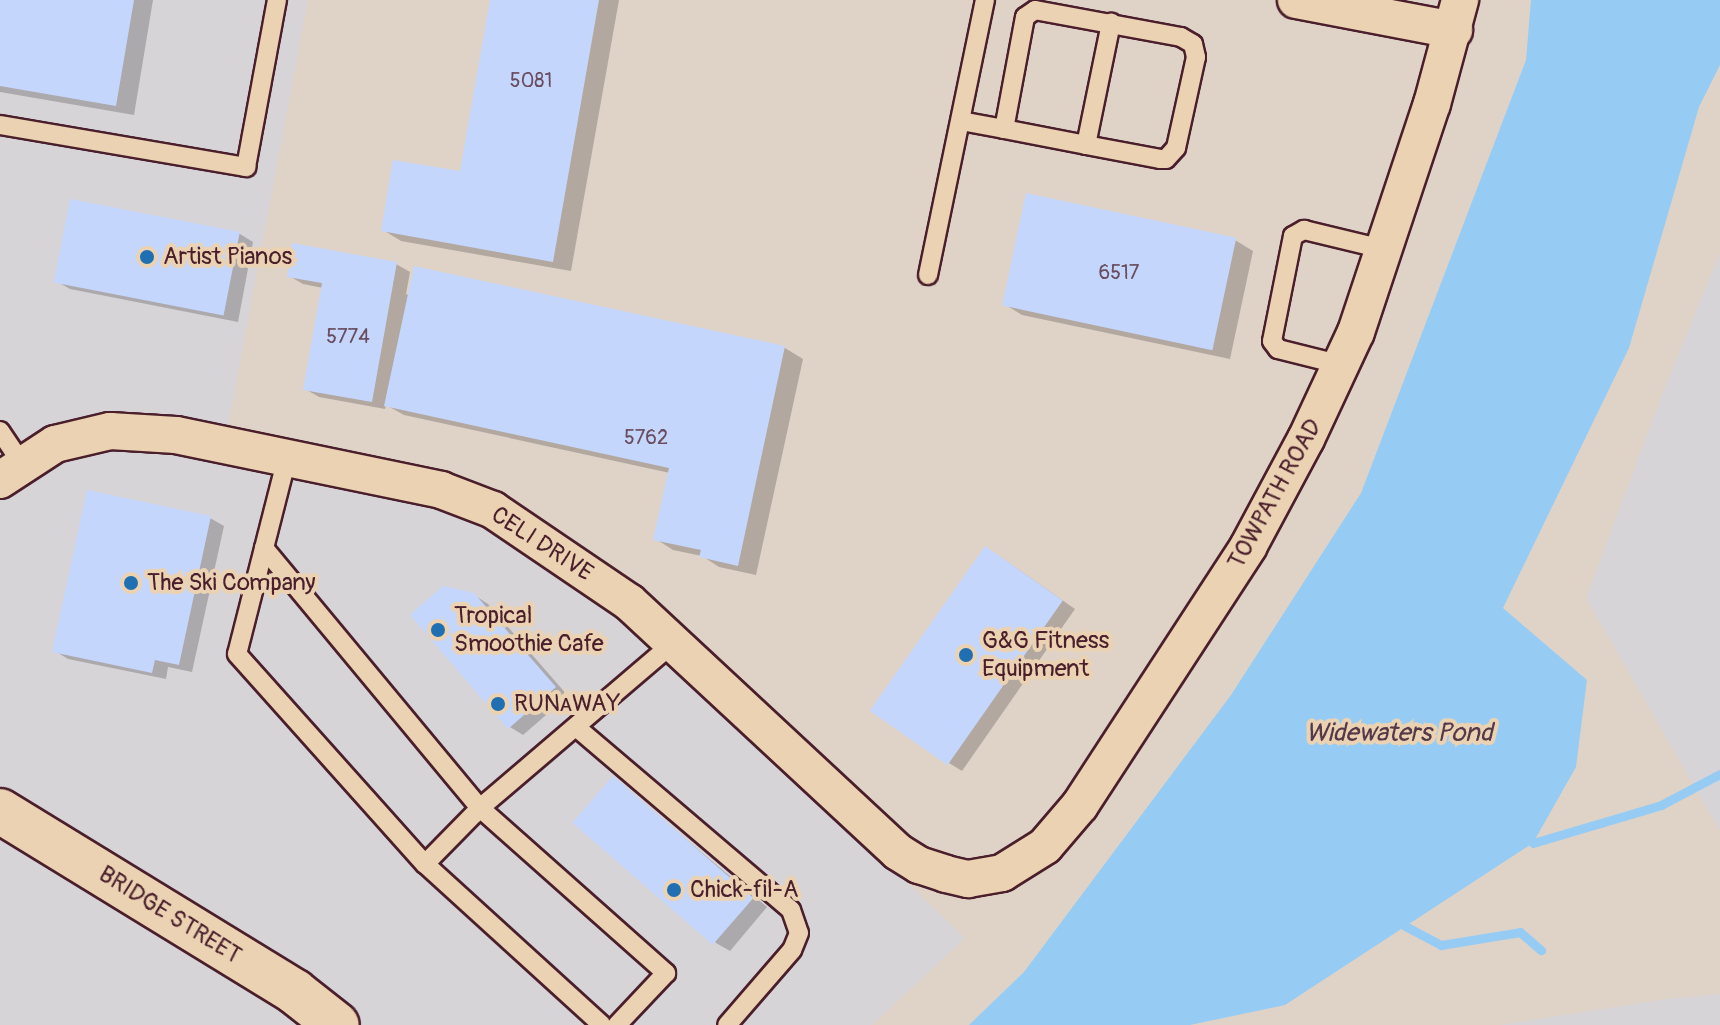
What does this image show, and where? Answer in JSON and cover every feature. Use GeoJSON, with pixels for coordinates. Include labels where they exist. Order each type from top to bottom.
{"type":"FeatureCollection","features":[{"type":"Feature","properties":{"kind":"main road","name":"BRIDGE STREET"},"geometry":{"type":"LineString","coordinates":[[0,811],[295,992],[337,1025]]}},
{"type":"Feature","properties":{"kind":"street"},"geometry":{"type":"LineString","coordinates":[[1296,0],[1457,15]]}},
{"type":"Feature","properties":{"kind":"street","name":"TOWPATH ROAD"},"geometry":{"type":"LineString","coordinates":[[946,874],[968,879],[1002,873],[1045,846],[1080,805],[1248,547],[1342,365],[1383,249],[1457,15]]}},
{"type":"Feature","properties":{"kind":"street","name":"CELI DRIVE"},"geometry":{"type":"LineString","coordinates":[[11,472],[55,444],[110,431],[176,435],[441,490],[493,510],[629,602],[898,852],[919,865],[946,874]]}},
{"type":"Feature","properties":{"kind":"lane"},"geometry":{"type":"LineString","coordinates":[[0,125],[246,167],[277,0]]}},
{"type":"Feature","properties":{"kind":"lane"},"geometry":{"type":"LineString","coordinates":[[928,275],[985,0]]}},
{"type":"Feature","properties":{"kind":"lane"},"geometry":{"type":"LineString","coordinates":[[961,121],[1160,159],[1171,156],[1196,57],[1189,39],[1042,11],[1025,17],[1004,129]]}},
{"type":"Feature","properties":{"kind":"lane"},"geometry":{"type":"LineString","coordinates":[[1086,145],[1111,23]]}},
{"type":"Feature","properties":{"kind":"lane"},"geometry":{"type":"LineString","coordinates":[[1342,365],[1278,349],[1272,341],[1293,236],[1304,230],[1383,249]]}},
{"type":"Feature","properties":{"kind":"lane"},"geometry":{"type":"LineString","coordinates":[[0,431],[11,472]]}},
{"type":"Feature","properties":{"kind":"lane"},"geometry":{"type":"LineString","coordinates":[[287,458],[237,654],[425,864],[602,1025]]}},
{"type":"Feature","properties":{"kind":"lane"},"geometry":{"type":"LineString","coordinates":[[264,548],[480,808],[666,973],[617,1025]]}},
{"type":"Feature","properties":{"kind":"lane"},"geometry":{"type":"LineString","coordinates":[[425,864],[480,808],[673,643]]}},
{"type":"Feature","properties":{"kind":"lane"},"geometry":{"type":"LineString","coordinates":[[576,727],[791,910],[799,933],[792,950],[727,1025]]}},
{"type":"Feature","properties":{"kind":"shaded area"},"geometry":{"type":"Polygon","coordinates":[[[0,0],[308,0],[223,453],[422,498],[483,525],[630,618],[965,938],[872,1025],[0,1025],[0,0]]]}},
{"type":"Feature","properties":{"kind":"shaded area"},"geometry":{"type":"Polygon","coordinates":[[[1720,252],[1720,831],[1586,598],[1663,392],[1720,252]]]}},
{"type":"Feature","properties":{"kind":"shaded area"},"geometry":{"type":"Polygon","coordinates":[[[1720,994],[1720,1025],[1500,1025],[1667,999],[1720,994]]]}},
{"type":"Feature","properties":{"kind":"water","name":"Widewaters Pond"},"geometry":{"type":"Polygon","coordinates":[[[1531,0],[1720,0],[1720,65],[1699,107],[1629,348],[1503,608],[1587,680],[1576,767],[1533,843],[1285,1005],[1190,1025],[969,1025],[1024,972],[1231,695],[1361,493],[1526,60],[1531,0]]]}},
{"type":"Feature","properties":{"kind":"building"},"geometry":{"type":"Polygon","coordinates":[[[0,0],[134,0],[116,106],[0,86],[0,0]]]}},
{"type":"Feature","properties":{"kind":"building"},"geometry":{"type":"Polygon","coordinates":[[[490,0],[599,0],[553,262],[381,231],[393,160],[460,171],[490,0]]]}},
{"type":"Feature","properties":{"kind":"building"},"geometry":{"type":"Polygon","coordinates":[[[1026,193],[1236,238],[1212,350],[1002,305],[1026,193]]]}},
{"type":"Feature","properties":{"kind":"building","name":"Artist Pianos"},"geometry":{"type":"Polygon","coordinates":[[[70,199],[240,232],[224,315],[54,282],[70,199]]]}},
{"type":"Feature","properties":{"kind":"building"},"geometry":{"type":"Polygon","coordinates":[[[292,243],[397,262],[372,402],[303,390],[322,283],[287,277],[292,243]]]}},
{"type":"Feature","properties":{"kind":"building"},"geometry":{"type":"Polygon","coordinates":[[[414,266],[785,346],[738,566],[699,557],[701,550],[653,540],[669,468],[384,406],[414,266]]]}},
{"type":"Feature","properties":{"kind":"building"},"geometry":{"type":"Polygon","coordinates":[[[87,490],[211,516],[179,665],[155,660],[152,673],[52,652],[87,490]]]}},
{"type":"Feature","properties":{"kind":"building","name":"G&G Fitness Equipment"},"geometry":{"type":"Polygon","coordinates":[[[985,546],[1063,600],[948,765],[870,711],[985,546]]]}},
{"type":"Feature","properties":{"kind":"building"},"geometry":{"type":"Polygon","coordinates":[[[443,586],[474,593],[556,687],[508,729],[410,615],[443,586]]]}},
{"type":"Feature","properties":{"kind":"building"},"geometry":{"type":"Polygon","coordinates":[[[613,776],[753,898],[713,945],[572,823],[613,776]]]}},
{"type":"Feature","properties":{"kind":"waterway"},"geometry":{"type":"LineString","coordinates":[[1533,843],[1661,805],[1720,774]]}},
{"type":"Feature","properties":{"kind":"waterway"},"geometry":{"type":"LineString","coordinates":[[1405,926],[1441,945],[1520,932],[1541,950]]}},
{"type":"Feature","properties":{"kind":"place","name":"Artist Pianos"},"geometry":{"type":"Point","coordinates":[147,257]}},
{"type":"Feature","properties":{"kind":"place","name":"The Ski Company"},"geometry":{"type":"Point","coordinates":[131,583]}},
{"type":"Feature","properties":{"kind":"place","name":"Tropical Smoothie Cafe"},"geometry":{"type":"Point","coordinates":[438,630]}},
{"type":"Feature","properties":{"kind":"place","name":"G&G Fitness Equipment"},"geometry":{"type":"Point","coordinates":[966,655]}},
{"type":"Feature","properties":{"kind":"place","name":"RUNᴀWAY"},"geometry":{"type":"Point","coordinates":[498,704]}},
{"type":"Feature","properties":{"kind":"place","name":"Chick-fil-A"},"geometry":{"type":"Point","coordinates":[674,890]}}]}
